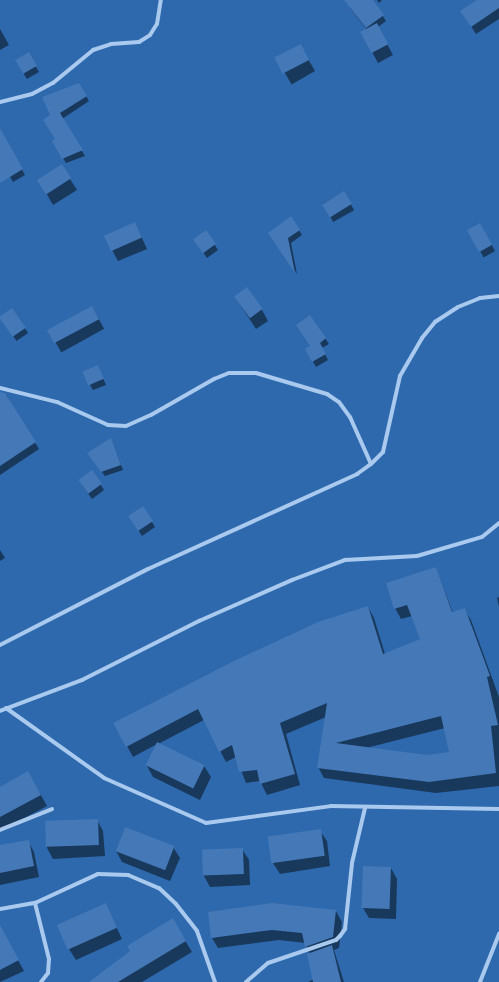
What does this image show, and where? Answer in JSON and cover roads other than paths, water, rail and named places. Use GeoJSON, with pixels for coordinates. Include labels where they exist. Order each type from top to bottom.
{"type":"FeatureCollection","features":[{"type":"Feature","properties":{"kind":"street"},"geometry":{"type":"LineString","coordinates":[[0,102],[32,94],[53,83],[92,50],[111,44],[139,42],[150,35],[157,24],[161,0]]}},
{"type":"Feature","properties":{"kind":"street"},"geometry":{"type":"LineString","coordinates":[[0,645],[148,569],[357,474],[372,464],[383,452],[400,376],[422,338],[435,322],[458,307],[480,298],[499,296]]}},
{"type":"Feature","properties":{"kind":"street"},"geometry":{"type":"LineString","coordinates":[[0,388],[57,402],[108,425],[126,426],[224,375],[256,373],[326,394],[339,402],[350,416],[372,464]]}},
{"type":"Feature","properties":{"kind":"street"},"geometry":{"type":"LineString","coordinates":[[0,711],[82,680],[206,618],[292,580],[345,560],[417,556],[482,537],[499,523]]}},
{"type":"Feature","properties":{"kind":"street"},"geometry":{"type":"LineString","coordinates":[[6,708],[104,778],[206,823],[331,806],[365,808],[499,809]]}},
{"type":"Feature","properties":{"kind":"street"},"geometry":{"type":"LineString","coordinates":[[246,982],[268,963],[336,940],[345,929],[352,863],[365,808]]}},
{"type":"Feature","properties":{"kind":"street"},"geometry":{"type":"LineString","coordinates":[[0,830],[52,809]]}},
{"type":"Feature","properties":{"kind":"street"},"geometry":{"type":"LineString","coordinates":[[0,909],[35,903],[98,874],[128,875],[159,888],[176,904],[197,931],[215,982]]}},
{"type":"Feature","properties":{"kind":"street"},"geometry":{"type":"LineString","coordinates":[[35,903],[49,959],[48,973],[41,982]]}},
{"type":"Feature","properties":{"kind":"street"},"geometry":{"type":"LineString","coordinates":[[480,982],[499,934]]}}]}
